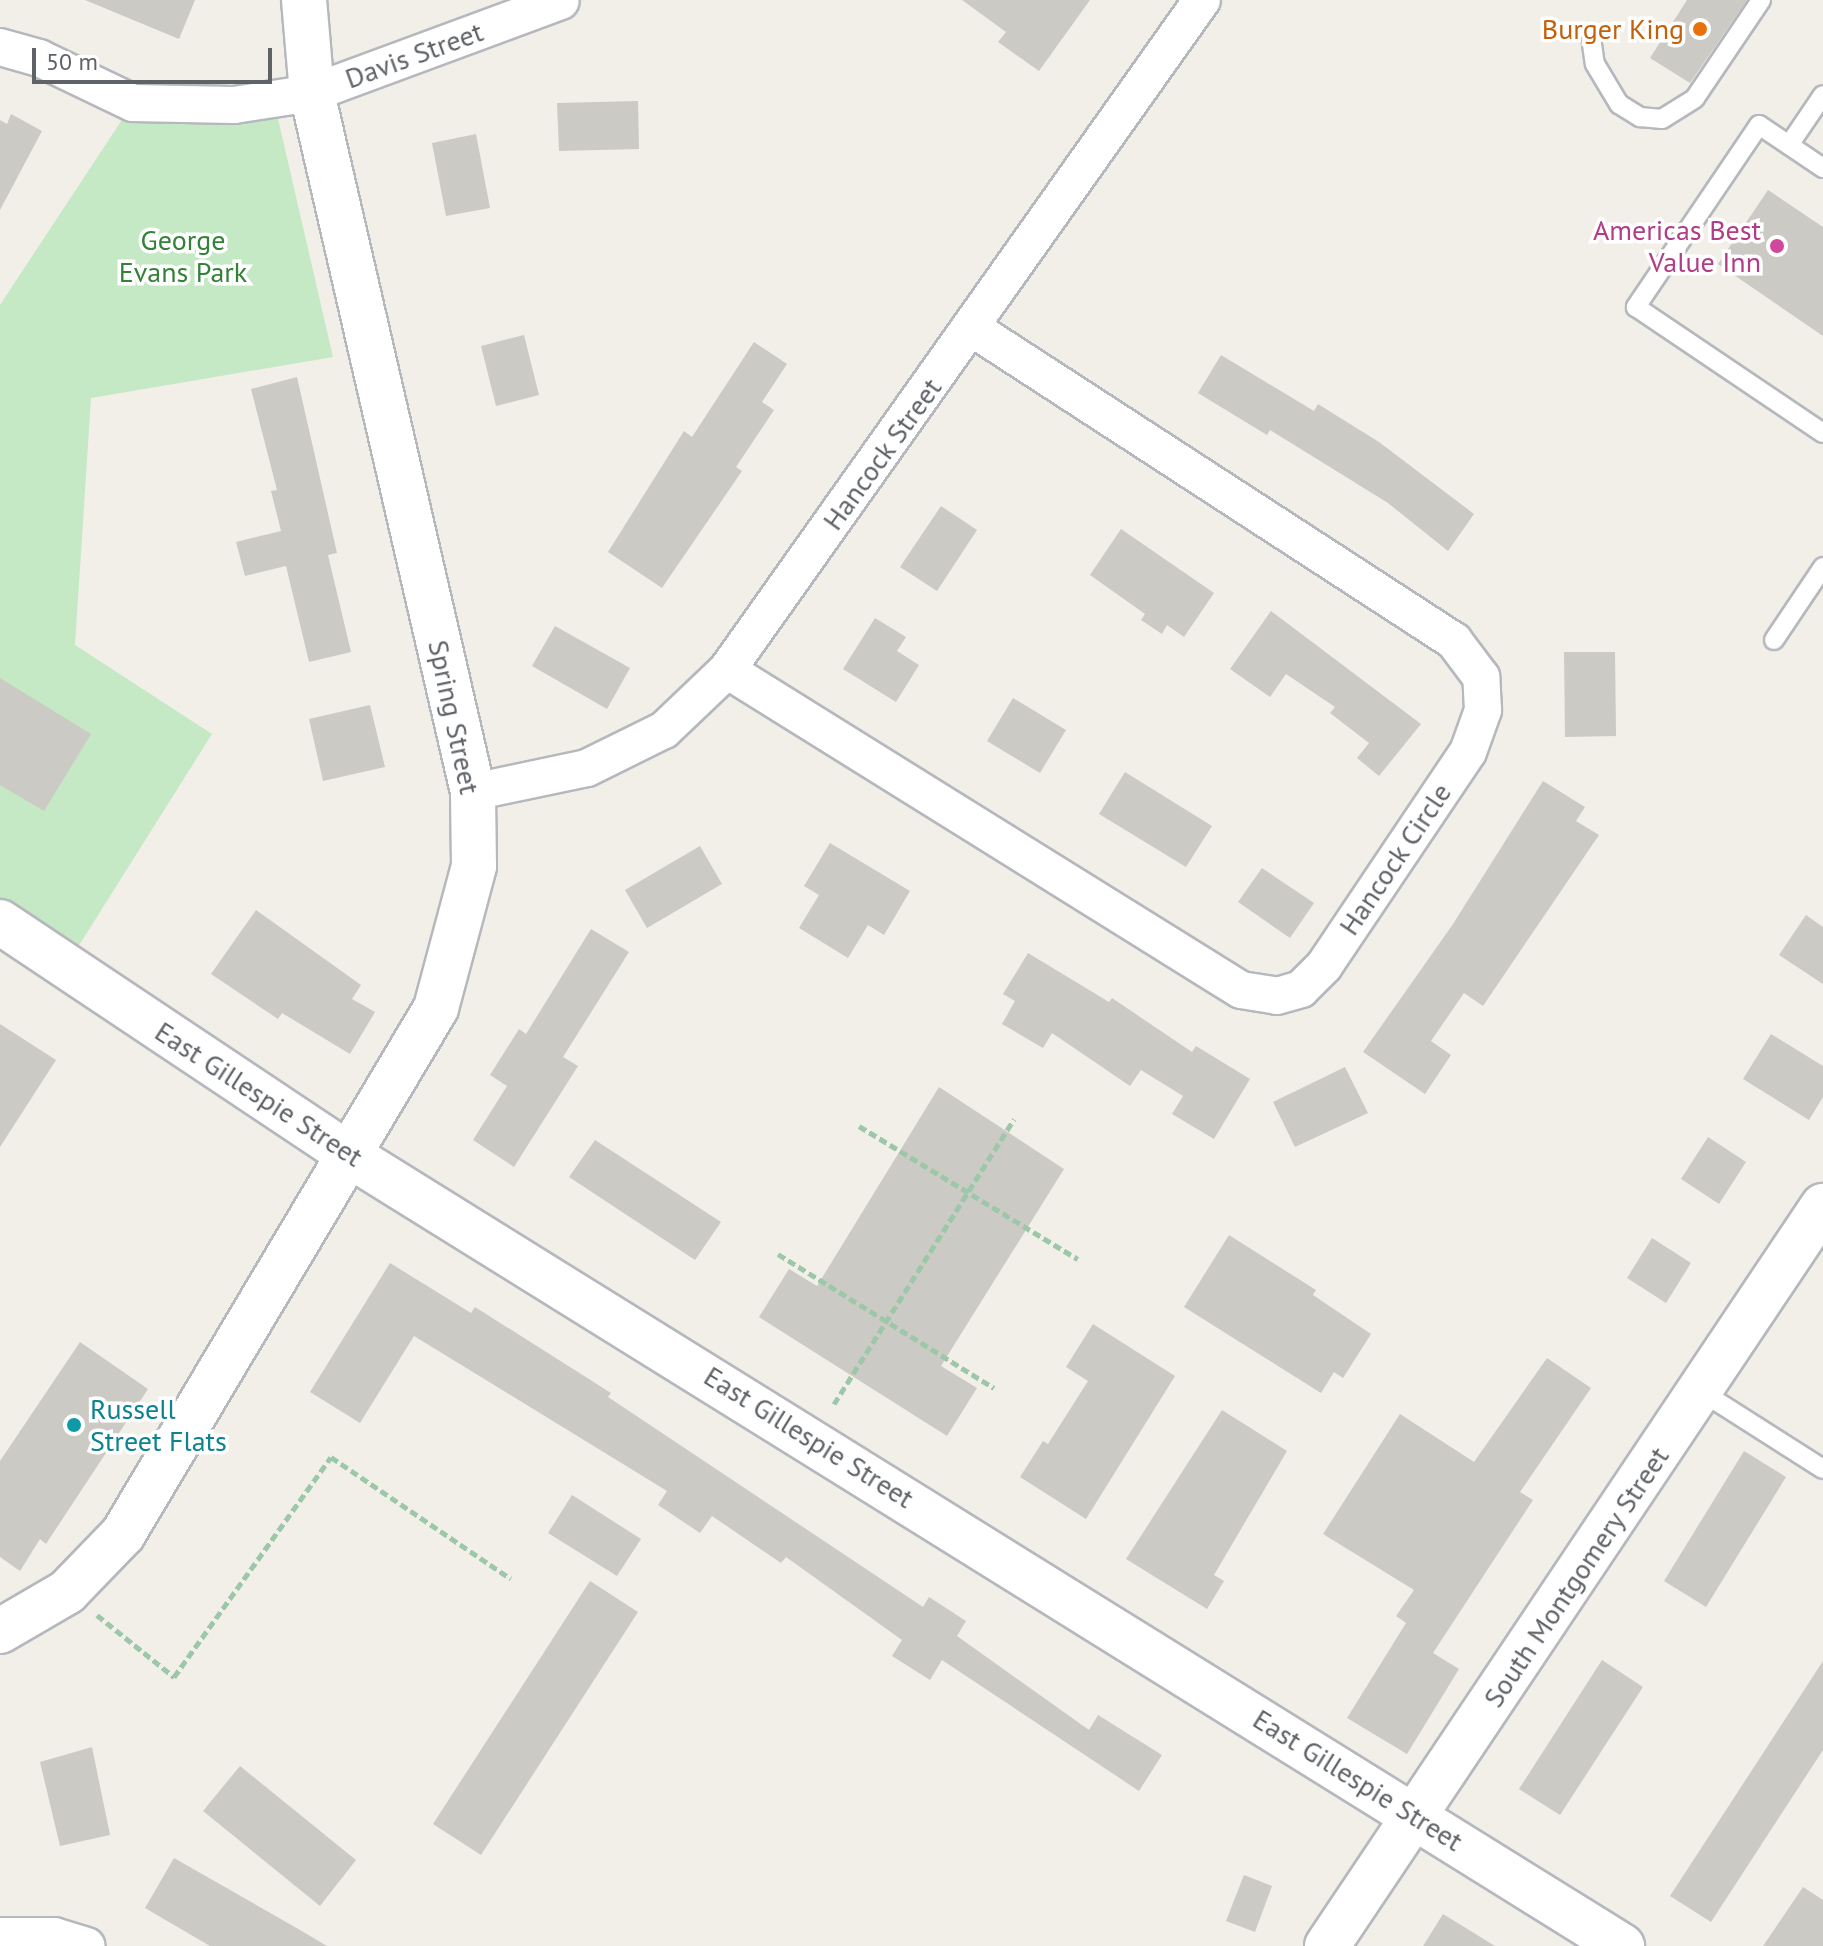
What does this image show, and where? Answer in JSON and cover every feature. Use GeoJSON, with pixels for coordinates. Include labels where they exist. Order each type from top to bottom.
{"type":"FeatureCollection","features":[{"type":"Feature","properties":{"kind":"street","name":"Spring Street"},"geometry":{"type":"LineString","coordinates":[[0,1631],[67,1592],[123,1534],[436,1008],[474,866],[473,792],[312,93],[304,0]]}},
{"type":"Feature","properties":{"kind":"street","name":"Hancock Street"},"geometry":{"type":"LineString","coordinates":[[473,792],[587,768],[664,730],[727,670],[1202,0]]}},
{"type":"Feature","properties":{"kind":"street","name":"Davis Street"},"geometry":{"type":"LineString","coordinates":[[0,47],[39,58],[133,103],[234,105],[312,93],[561,1]]}},
{"type":"Feature","properties":{"kind":"street","name":"Hancock Circle"},"geometry":{"type":"LineString","coordinates":[[727,670],[1241,990],[1277,996],[1301,989],[1324,966],[1468,752],[1483,710],[1481,677],[1454,641],[972,328]]}},
{"type":"Feature","properties":{"kind":"street","name":"East Gillespie Street"},"geometry":{"type":"LineString","coordinates":[[0,922],[349,1155],[1622,1946]]}},
{"type":"Feature","properties":{"kind":"street","name":"South Montgomery Street"},"geometry":{"type":"LineString","coordinates":[[1327,1946],[1702,1392],[1823,1206]]}},
{"type":"Feature","properties":{"kind":"street"},"geometry":{"type":"LineString","coordinates":[[0,1936],[54,1936],[86,1946]]}},
{"type":"Feature","properties":{"kind":"lane"},"geometry":{"type":"LineString","coordinates":[[1591,37],[1595,64],[1619,104],[1640,117],[1662,119],[1695,98],[1761,0]]}},
{"type":"Feature","properties":{"kind":"lane"},"geometry":{"type":"LineString","coordinates":[[1789,145],[1823,95]]}},
{"type":"Feature","properties":{"kind":"lane"},"geometry":{"type":"LineString","coordinates":[[1823,168],[1759,125],[1636,307],[1823,433]]}},
{"type":"Feature","properties":{"kind":"lane"},"geometry":{"type":"LineString","coordinates":[[1774,640],[1823,567]]}},
{"type":"Feature","properties":{"kind":"lane"},"geometry":{"type":"LineString","coordinates":[[1702,1392],[1823,1469]]}},
{"type":"Feature","properties":{"kind":"path"},"geometry":{"type":"LineString","coordinates":[[834,1404],[1014,1119]]}},
{"type":"Feature","properties":{"kind":"path"},"geometry":{"type":"LineString","coordinates":[[859,1126],[1078,1259]]}},
{"type":"Feature","properties":{"kind":"path"},"geometry":{"type":"LineString","coordinates":[[778,1254],[994,1388]]}},
{"type":"Feature","properties":{"kind":"path"},"geometry":{"type":"LineString","coordinates":[[88,1608],[174,1677],[331,1457],[511,1579]]}},
{"type":"Feature","properties":{"kind":"green space","name":"George Evans Park"},"geometry":{"type":"Polygon","coordinates":[[[273,97],[333,357],[91,398],[75,645],[212,734],[66,966],[0,922],[0,305],[133,103],[273,97]]]}},
{"type":"Feature","properties":{"kind":"building"},"geometry":{"type":"Polygon","coordinates":[[[85,0],[195,0],[179,39],[85,0]]]}},
{"type":"Feature","properties":{"kind":"building"},"geometry":{"type":"Polygon","coordinates":[[[962,0],[1090,0],[1039,71],[998,42],[1006,32],[962,0]]]}},
{"type":"Feature","properties":{"kind":"building","name":"Burger King"},"geometry":{"type":"Polygon","coordinates":[[[1687,0],[1747,0],[1690,83],[1650,58],[1687,0]]]}},
{"type":"Feature","properties":{"kind":"building"},"geometry":{"type":"Polygon","coordinates":[[[638,101],[639,149],[559,151],[557,103],[638,101]]]}},
{"type":"Feature","properties":{"kind":"building"},"geometry":{"type":"Polygon","coordinates":[[[11,114],[42,131],[0,210],[0,120],[7,124],[11,114]]]}},
{"type":"Feature","properties":{"kind":"building"},"geometry":{"type":"Polygon","coordinates":[[[476,134],[490,208],[446,216],[432,143],[476,134]]]}},
{"type":"Feature","properties":{"kind":"building","name":"Americas Best Value Inn"},"geometry":{"type":"Polygon","coordinates":[[[1768,190],[1823,227],[1823,336],[1718,264],[1768,190]]]}},
{"type":"Feature","properties":{"kind":"building"},"geometry":{"type":"Polygon","coordinates":[[[524,335],[539,395],[496,406],[481,346],[524,335]]]}},
{"type":"Feature","properties":{"kind":"building"},"geometry":{"type":"Polygon","coordinates":[[[754,342],[787,364],[762,402],[774,410],[736,467],[742,471],[662,588],[608,552],[684,431],[692,437],[754,342]]]}},
{"type":"Feature","properties":{"kind":"building"},"geometry":{"type":"Polygon","coordinates":[[[1221,355],[1314,411],[1318,404],[1379,442],[1474,514],[1448,551],[1388,503],[1270,430],[1267,435],[1198,393],[1221,355]]]}},
{"type":"Feature","properties":{"kind":"building"},"geometry":{"type":"Polygon","coordinates":[[[297,377],[337,553],[328,555],[351,652],[309,662],[286,566],[245,576],[236,542],[281,531],[271,491],[277,490],[251,389],[297,377]]]}},
{"type":"Feature","properties":{"kind":"building"},"geometry":{"type":"Polygon","coordinates":[[[941,506],[977,530],[937,591],[900,567],[941,506]]]}},
{"type":"Feature","properties":{"kind":"building"},"geometry":{"type":"Polygon","coordinates":[[[1121,529],[1214,593],[1184,637],[1167,625],[1162,634],[1141,620],[1145,614],[1090,575],[1121,529]]]}},
{"type":"Feature","properties":{"kind":"building"},"geometry":{"type":"Polygon","coordinates":[[[1271,611],[1421,724],[1379,776],[1357,758],[1369,743],[1330,713],[1335,707],[1286,674],[1270,697],[1230,669],[1271,611]]]}},
{"type":"Feature","properties":{"kind":"building"},"geometry":{"type":"Polygon","coordinates":[[[875,618],[906,637],[897,651],[919,665],[896,702],[843,669],[875,618]]]}},
{"type":"Feature","properties":{"kind":"building"},"geometry":{"type":"Polygon","coordinates":[[[555,626],[630,668],[607,709],[532,666],[555,626]]]}},
{"type":"Feature","properties":{"kind":"building"},"geometry":{"type":"Polygon","coordinates":[[[1564,652],[1615,652],[1616,736],[1565,737],[1564,652]]]}},
{"type":"Feature","properties":{"kind":"building"},"geometry":{"type":"Polygon","coordinates":[[[0,678],[91,734],[44,811],[0,785],[0,678]]]}},
{"type":"Feature","properties":{"kind":"building"},"geometry":{"type":"Polygon","coordinates":[[[1013,698],[1066,730],[1040,773],[987,741],[1013,698]]]}},
{"type":"Feature","properties":{"kind":"building"},"geometry":{"type":"Polygon","coordinates":[[[370,705],[385,767],[323,781],[309,719],[370,705]]]}},
{"type":"Feature","properties":{"kind":"building"},"geometry":{"type":"Polygon","coordinates":[[[1125,772],[1212,826],[1186,867],[1099,814],[1125,772]]]}},
{"type":"Feature","properties":{"kind":"building"},"geometry":{"type":"Polygon","coordinates":[[[1543,781],[1585,807],[1576,821],[1599,835],[1483,1006],[1464,993],[1431,1041],[1451,1055],[1425,1094],[1363,1052],[1453,924],[1543,781]]]}},
{"type":"Feature","properties":{"kind":"building"},"geometry":{"type":"Polygon","coordinates":[[[830,843],[910,891],[884,935],[868,925],[848,958],[799,928],[819,895],[804,886],[830,843]]]}},
{"type":"Feature","properties":{"kind":"building"},"geometry":{"type":"Polygon","coordinates":[[[700,846],[722,884],[647,928],[625,890],[700,846]]]}},
{"type":"Feature","properties":{"kind":"building"},"geometry":{"type":"Polygon","coordinates":[[[1262,868],[1314,903],[1290,938],[1238,902],[1262,868]]]}},
{"type":"Feature","properties":{"kind":"building"},"geometry":{"type":"Polygon","coordinates":[[[256,910],[361,985],[352,999],[375,1012],[350,1054],[282,1013],[278,1019],[211,974],[256,910]]]}},
{"type":"Feature","properties":{"kind":"building"},"geometry":{"type":"Polygon","coordinates":[[[1806,915],[1823,927],[1823,984],[1779,955],[1806,915]]]}},
{"type":"Feature","properties":{"kind":"building"},"geometry":{"type":"Polygon","coordinates":[[[591,929],[629,952],[563,1057],[578,1066],[514,1167],[473,1140],[507,1086],[490,1075],[519,1029],[526,1034],[591,929]]]}},
{"type":"Feature","properties":{"kind":"building"},"geometry":{"type":"Polygon","coordinates":[[[1028,953],[1109,1002],[1112,998],[1192,1052],[1196,1046],[1250,1079],[1214,1139],[1172,1114],[1183,1096],[1141,1070],[1130,1086],[1052,1033],[1043,1048],[1002,1024],[1015,1001],[1003,994],[1028,953]]]}},
{"type":"Feature","properties":{"kind":"building"},"geometry":{"type":"Polygon","coordinates":[[[0,1024],[56,1060],[0,1147],[0,1024]]]}},
{"type":"Feature","properties":{"kind":"building"},"geometry":{"type":"Polygon","coordinates":[[[1771,1034],[1823,1066],[1823,1097],[1809,1120],[1743,1079],[1771,1034]]]}},
{"type":"Feature","properties":{"kind":"building"},"geometry":{"type":"Polygon","coordinates":[[[1345,1067],[1368,1113],[1295,1147],[1273,1102],[1345,1067]]]}},
{"type":"Feature","properties":{"kind":"building"},"geometry":{"type":"Polygon","coordinates":[[[939,1087],[1064,1169],[941,1366],[977,1388],[947,1436],[759,1317],[789,1269],[817,1286],[939,1087]]]}},
{"type":"Feature","properties":{"kind":"building"},"geometry":{"type":"Polygon","coordinates":[[[1708,1137],[1746,1162],[1719,1204],[1681,1179],[1708,1137]]]}},
{"type":"Feature","properties":{"kind":"building"},"geometry":{"type":"Polygon","coordinates":[[[595,1140],[721,1222],[695,1260],[569,1177],[595,1140]]]}},
{"type":"Feature","properties":{"kind":"building"},"geometry":{"type":"Polygon","coordinates":[[[1229,1235],[1316,1290],[1313,1295],[1371,1334],[1343,1378],[1334,1372],[1321,1393],[1184,1307],[1229,1235]]]}},
{"type":"Feature","properties":{"kind":"building"},"geometry":{"type":"Polygon","coordinates":[[[1652,1238],[1691,1263],[1666,1303],[1627,1278],[1652,1238]]]}},
{"type":"Feature","properties":{"kind":"building"},"geometry":{"type":"Polygon","coordinates":[[[390,1263],[471,1313],[475,1307],[611,1393],[608,1397],[923,1607],[929,1597],[966,1621],[957,1636],[1089,1730],[1098,1715],[1162,1755],[1139,1791],[942,1660],[930,1680],[892,1656],[902,1640],[786,1557],[781,1563],[712,1516],[700,1533],[658,1505],[667,1491],[414,1336],[360,1423],[310,1392],[390,1263]]]}},
{"type":"Feature","properties":{"kind":"building"},"geometry":{"type":"Polygon","coordinates":[[[1093,1324],[1175,1376],[1086,1519],[1020,1477],[1043,1441],[1048,1444],[1088,1381],[1066,1367],[1093,1324]]]}},
{"type":"Feature","properties":{"kind":"building","name":"Russell Street Flats"},"geometry":{"type":"Polygon","coordinates":[[[80,1342],[148,1389],[46,1544],[40,1539],[20,1571],[0,1557],[0,1461],[80,1342]]]}},
{"type":"Feature","properties":{"kind":"building"},"geometry":{"type":"Polygon","coordinates":[[[1547,1358],[1591,1388],[1520,1492],[1533,1500],[1433,1653],[1459,1669],[1407,1754],[1347,1718],[1406,1623],[1396,1616],[1414,1590],[1323,1534],[1400,1414],[1474,1462],[1547,1358]]]}},
{"type":"Feature","properties":{"kind":"building"},"geometry":{"type":"Polygon","coordinates":[[[1222,1410],[1287,1451],[1214,1575],[1224,1581],[1207,1609],[1126,1559],[1222,1410]]]}},
{"type":"Feature","properties":{"kind":"building"},"geometry":{"type":"Polygon","coordinates":[[[1744,1451],[1786,1477],[1706,1607],[1664,1581],[1744,1451]]]}},
{"type":"Feature","properties":{"kind":"building"},"geometry":{"type":"Polygon","coordinates":[[[572,1495],[641,1539],[617,1576],[548,1533],[572,1495]]]}},
{"type":"Feature","properties":{"kind":"building"},"geometry":{"type":"Polygon","coordinates":[[[590,1581],[638,1612],[481,1855],[433,1824],[590,1581]]]}},
{"type":"Feature","properties":{"kind":"building"},"geometry":{"type":"Polygon","coordinates":[[[1602,1660],[1643,1687],[1560,1815],[1519,1789],[1602,1660]]]}},
{"type":"Feature","properties":{"kind":"building"},"geometry":{"type":"Polygon","coordinates":[[[1823,1661],[1823,1750],[1711,1922],[1670,1896],[1823,1661]]]}},
{"type":"Feature","properties":{"kind":"building"},"geometry":{"type":"Polygon","coordinates":[[[92,1747],[110,1835],[60,1846],[40,1762],[92,1747]]]}},
{"type":"Feature","properties":{"kind":"building"},"geometry":{"type":"Polygon","coordinates":[[[240,1766],[356,1860],[320,1906],[203,1811],[240,1766]]]}},
{"type":"Feature","properties":{"kind":"building"},"geometry":{"type":"Polygon","coordinates":[[[174,1858],[327,1946],[210,1946],[145,1908],[174,1858]]]}},
{"type":"Feature","properties":{"kind":"building"},"geometry":{"type":"Polygon","coordinates":[[[1244,1875],[1272,1886],[1255,1932],[1226,1921],[1244,1875]]]}},
{"type":"Feature","properties":{"kind":"building"},"geometry":{"type":"Polygon","coordinates":[[[1803,1887],[1823,1900],[1823,1946],[1763,1946],[1803,1887]]]}},
{"type":"Feature","properties":{"kind":"building"},"geometry":{"type":"Polygon","coordinates":[[[1443,1914],[1495,1946],[1423,1946],[1443,1914]]]}},
{"type":"Feature","properties":{"kind":"place","name":"Burger King"},"geometry":{"type":"Point","coordinates":[1700,29]}},
{"type":"Feature","properties":{"kind":"place","name":"Americas Best Value Inn"},"geometry":{"type":"Point","coordinates":[1777,246]}},
{"type":"Feature","properties":{"kind":"place","name":"Russell Street Flats"},"geometry":{"type":"Point","coordinates":[74,1425]}}]}
